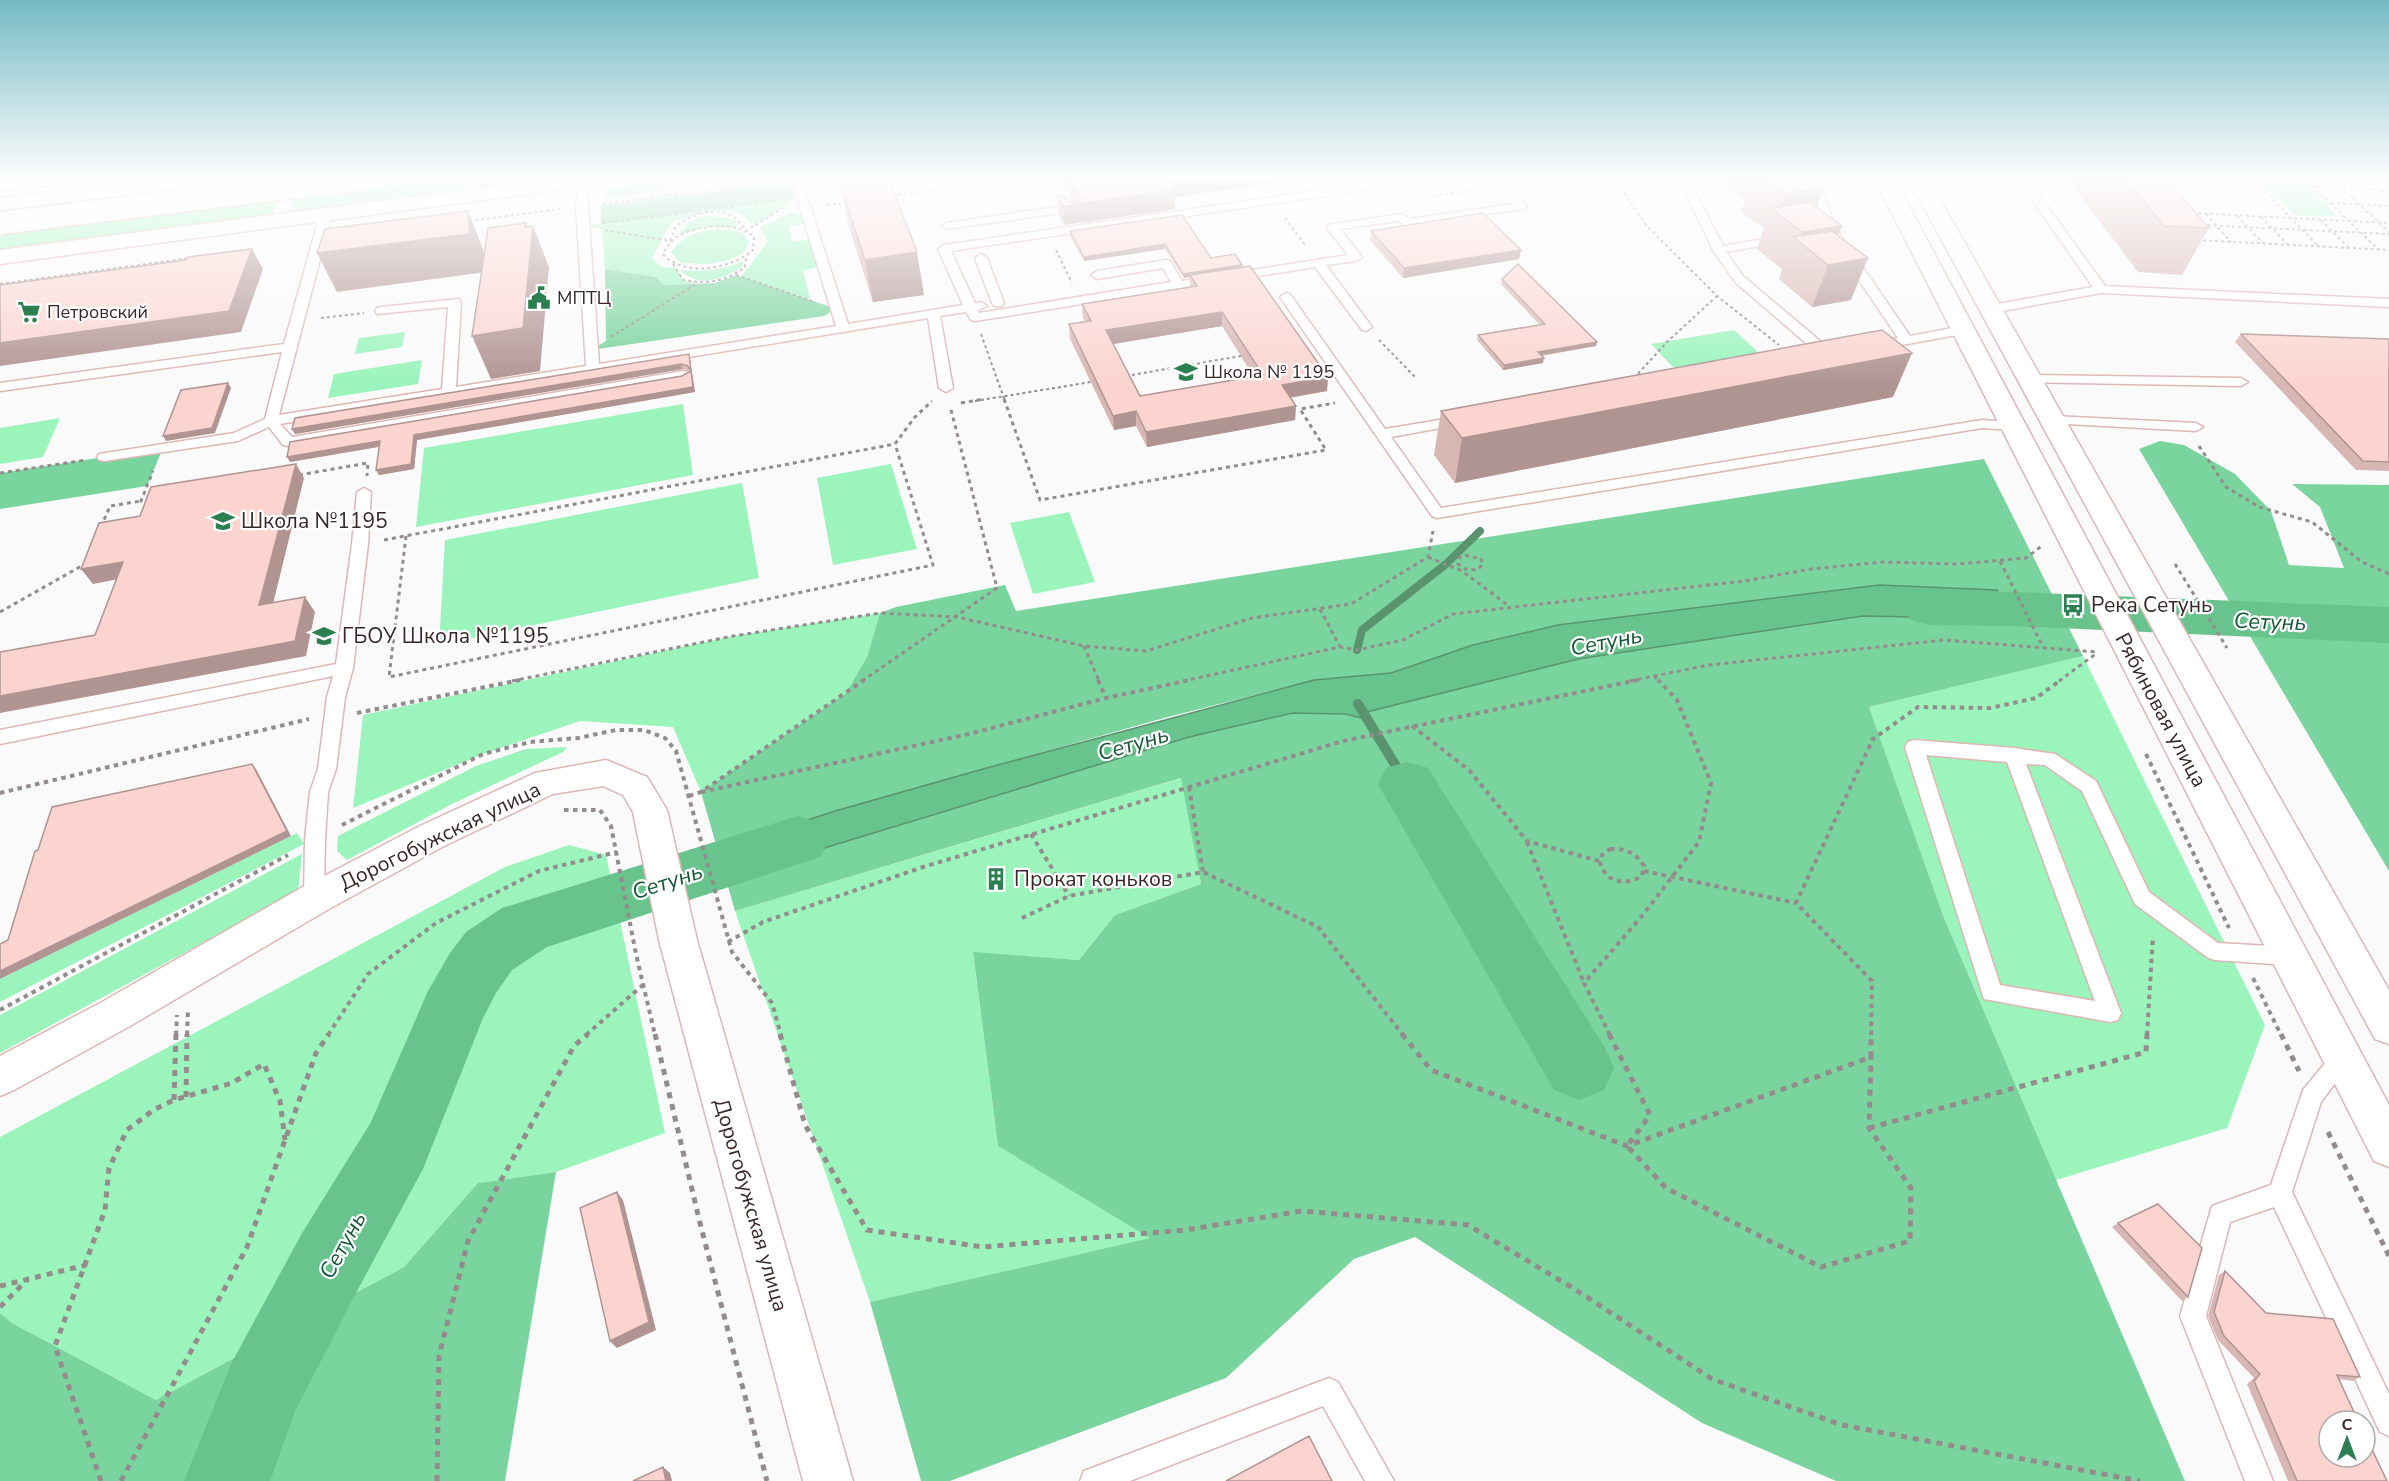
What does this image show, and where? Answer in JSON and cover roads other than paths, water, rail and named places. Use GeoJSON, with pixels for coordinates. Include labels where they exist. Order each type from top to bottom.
{"type":"FeatureCollection","features":[{"type":"Feature","properties":{"kind":"main road"},"geometry":{"type":"LineString","coordinates":[[0,257],[75,247]]}},
{"type":"Feature","properties":{"kind":"main road","name":"Рябиновая улица"},"geometry":{"type":"LineString","coordinates":[[1920,247],[2389,1147]]}},
{"type":"Feature","properties":{"kind":"main road","name":"Рябиновая улица"},"geometry":{"type":"LineString","coordinates":[[1957,247],[2389,1028]]}},
{"type":"Feature","properties":{"kind":"main road","name":"Дорогобужская улица"},"geometry":{"type":"LineString","coordinates":[[0,1077],[116,1014],[314,899],[432,836],[548,782],[606,773],[635,786],[650,810],[678,940],[828,1481]]}},
{"type":"Feature","properties":{"kind":"lane"},"geometry":{"type":"LineString","coordinates":[[271,421],[315,247]]}},
{"type":"Feature","properties":{"kind":"lane"},"geometry":{"type":"LineString","coordinates":[[584,247],[593,368]]}},
{"type":"Feature","properties":{"kind":"lane"},"geometry":{"type":"LineString","coordinates":[[817,247],[843,328]]}},
{"type":"Feature","properties":{"kind":"lane"},"geometry":{"type":"LineString","coordinates":[[957,247],[944,249],[975,317],[1356,257],[1348,247]]}},
{"type":"Feature","properties":{"kind":"lane"},"geometry":{"type":"LineString","coordinates":[[1718,247],[1739,279],[1833,353],[1798,359]]}},
{"type":"Feature","properties":{"kind":"lane"},"geometry":{"type":"LineString","coordinates":[[1719,250],[1737,247]]}},
{"type":"Feature","properties":{"kind":"lane"},"geometry":{"type":"LineString","coordinates":[[1837,247],[1906,340]]}},
{"type":"Feature","properties":{"kind":"lane"},"geometry":{"type":"LineString","coordinates":[[2071,247],[2101,289]]}},
{"type":"Feature","properties":{"kind":"lane"},"geometry":{"type":"LineString","coordinates":[[981,258],[998,303]]}},
{"type":"Feature","properties":{"kind":"lane"},"geometry":{"type":"LineString","coordinates":[[1318,263],[1366,327]]}},
{"type":"Feature","properties":{"kind":"lane"},"geometry":{"type":"LineString","coordinates":[[1097,275],[1166,264],[1179,285]]}},
{"type":"Feature","properties":{"kind":"lane"},"geometry":{"type":"LineString","coordinates":[[1991,309],[2101,289],[2389,303]]}},
{"type":"Feature","properties":{"kind":"lane"},"geometry":{"type":"LineString","coordinates":[[104,457],[238,437],[271,421],[1065,292]]}},
{"type":"Feature","properties":{"kind":"lane"},"geometry":{"type":"LineString","coordinates":[[1286,297],[1437,513],[1982,424],[2013,426]]}},
{"type":"Feature","properties":{"kind":"lane"},"geometry":{"type":"LineString","coordinates":[[381,311],[455,302],[449,392]]}},
{"type":"Feature","properties":{"kind":"lane"},"geometry":{"type":"LineString","coordinates":[[933,313],[946,388]]}},
{"type":"Feature","properties":{"kind":"lane"},"geometry":{"type":"LineString","coordinates":[[1861,348],[1963,330]]}},
{"type":"Feature","properties":{"kind":"lane"},"geometry":{"type":"LineString","coordinates":[[0,387],[290,347]]}},
{"type":"Feature","properties":{"kind":"lane"},"geometry":{"type":"LineString","coordinates":[[271,421],[288,442],[683,375]]}},
{"type":"Feature","properties":{"kind":"lane"},"geometry":{"type":"LineString","coordinates":[[2030,379],[2241,382]]}},
{"type":"Feature","properties":{"kind":"lane"},"geometry":{"type":"LineString","coordinates":[[1382,434],[1474,418]]}},
{"type":"Feature","properties":{"kind":"lane"},"geometry":{"type":"LineString","coordinates":[[2053,420],[2188,427]]}},
{"type":"Feature","properties":{"kind":"lane"},"geometry":{"type":"LineString","coordinates":[[314,899],[315,839],[320,792],[327,770],[336,697],[344,668],[360,544],[364,492]]}},
{"type":"Feature","properties":{"kind":"lane"},"geometry":{"type":"LineString","coordinates":[[0,737],[344,668]]}},
{"type":"Feature","properties":{"kind":"lane"},"geometry":{"type":"LineString","coordinates":[[2014,755],[2110,1013],[1992,993],[1914,747],[2014,755],[2049,759],[2089,786],[2142,898],[2214,951],[2289,956]]}},
{"type":"Feature","properties":{"kind":"lane"},"geometry":{"type":"LineString","coordinates":[[2343,1058],[2312,1097],[2280,1194],[2389,1423]]}},
{"type":"Feature","properties":{"kind":"lane"},"geometry":{"type":"LineString","coordinates":[[2259,1481],[2193,1316],[2220,1214],[2280,1194]]}},
{"type":"Feature","properties":{"kind":"lane"},"geometry":{"type":"LineString","coordinates":[[1094,1481],[1329,1391],[1380,1481]]}},
{"type":"Feature","properties":{"kind":"water"},"geometry":{"type":"Polygon","coordinates":[[[1879,585],[1997,590],[2011,619],[1863,616],[1578,659],[1367,712],[1361,718],[1346,714],[1293,713],[1189,737],[798,856],[730,883],[720,849],[835,811],[1314,680],[1391,673],[1473,645],[1558,625],[1879,585]]]}},
{"type":"Feature","properties":{"kind":"waterway"},"geometry":{"type":"LineString","coordinates":[[1357,650],[1362,630],[1446,564],[1480,531]]}},
{"type":"Feature","properties":{"kind":"waterway","name":"Сетунь"},"geometry":{"type":"LineString","coordinates":[[1929,608],[2013,609],[2389,625]]}},
{"type":"Feature","properties":{"kind":"waterway"},"geometry":{"type":"LineString","coordinates":[[1358,704],[1407,784]]}},
{"type":"Feature","properties":{"kind":"waterway"},"geometry":{"type":"LineString","coordinates":[[1407,784],[1579,1068]]}},
{"type":"Feature","properties":{"kind":"waterway","name":"Сетунь"},"geometry":{"type":"LineString","coordinates":[[227,1481],[260,1393],[329,1263],[397,1145],[452,1012],[473,973],[489,951],[525,927],[798,840]]}},
{"type":"Feature","properties":{"kind":"place","name":"МПТЦ"},"geometry":{"type":"Point","coordinates":[539,298]}},
{"type":"Feature","properties":{"kind":"place","name":"Петровский"},"geometry":{"type":"Point","coordinates":[29,312]}},
{"type":"Feature","properties":{"kind":"place","name":"Школа № 1195"},"geometry":{"type":"Point","coordinates":[1186,372]}},
{"type":"Feature","properties":{"kind":"place","name":"Школа №1195"},"geometry":{"type":"Point","coordinates":[223,521]}},
{"type":"Feature","properties":{"kind":"place","name":"Река Сетунь"},"geometry":{"type":"Point","coordinates":[2073,605]}},
{"type":"Feature","properties":{"kind":"place","name":"ГБОУ Школа №1195"},"geometry":{"type":"Point","coordinates":[324,636]}},
{"type":"Feature","properties":{"kind":"place","name":"Прокат коньков"},"geometry":{"type":"Point","coordinates":[996,879]}}]}
